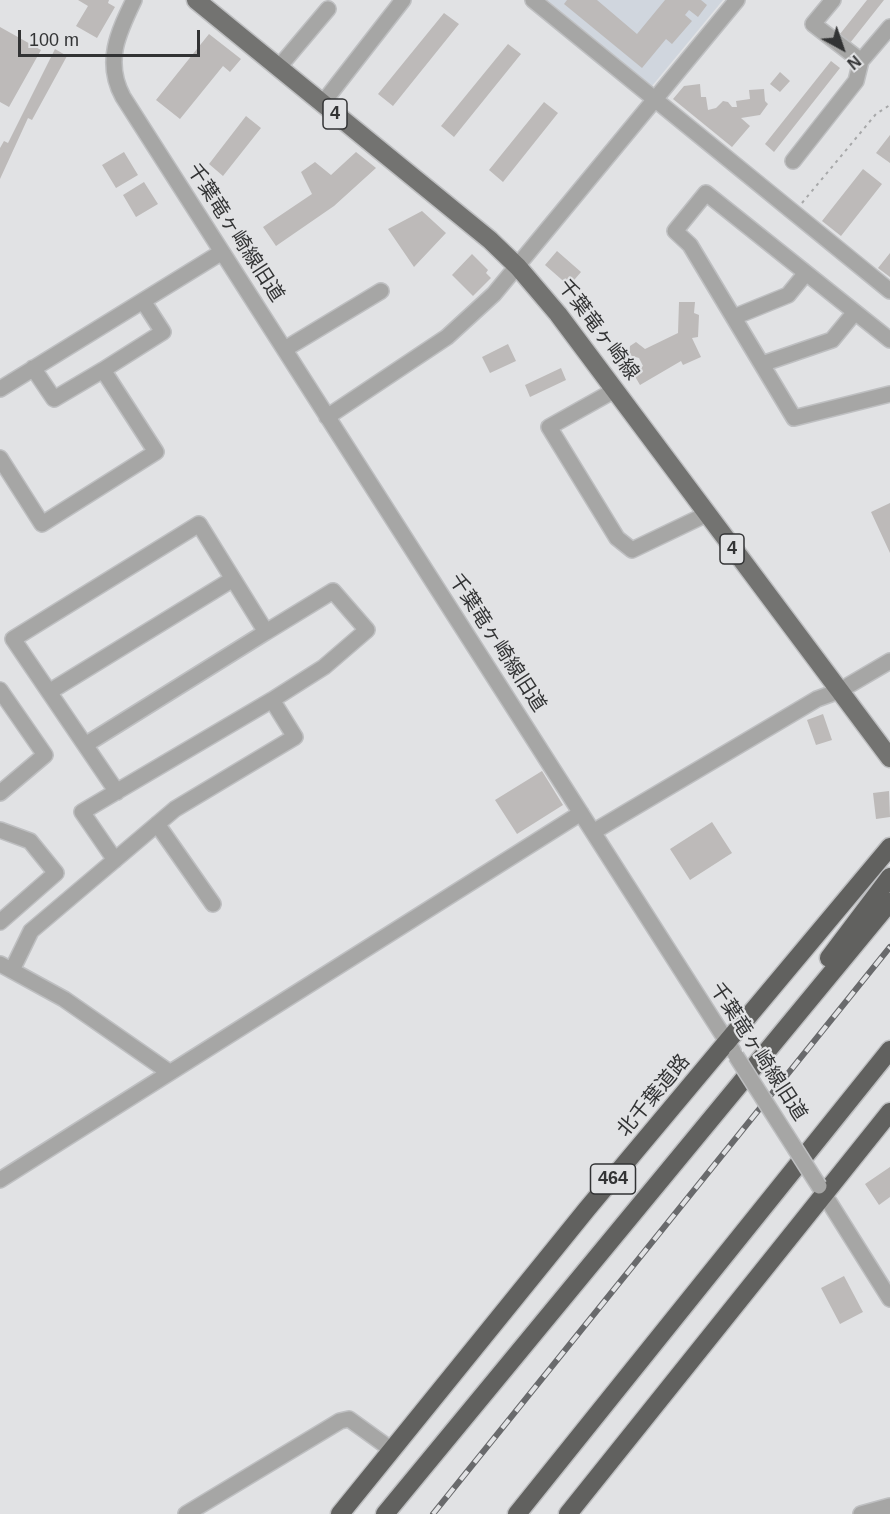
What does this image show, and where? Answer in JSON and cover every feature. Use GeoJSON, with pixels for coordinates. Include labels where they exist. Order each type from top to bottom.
{"type":"FeatureCollection","features":[{"type":"Feature","properties":{"kind":"highway","name":"北千葉道路"},"geometry":{"type":"LineString","coordinates":[[340,1514],[586,1209],[732,1050],[890,847]]}},
{"type":"Feature","properties":{"kind":"highway"},"geometry":{"type":"LineString","coordinates":[[787,1029],[809,986],[890,877]]}},
{"type":"Feature","properties":{"kind":"highway","name":"464"},"geometry":{"type":"LineString","coordinates":[[385,1514],[890,902]]}},
{"type":"Feature","properties":{"kind":"highway"},"geometry":{"type":"LineString","coordinates":[[517,1514],[890,1050]]}},
{"type":"Feature","properties":{"kind":"highway"},"geometry":{"type":"LineString","coordinates":[[868,1078],[890,1056]]}},
{"type":"Feature","properties":{"kind":"highway"},"geometry":{"type":"LineString","coordinates":[[568,1514],[822,1190],[890,1112]]}},
{"type":"Feature","properties":{"kind":"main road","name":"千葉竜ヶ崎線"},"geometry":{"type":"LineString","coordinates":[[196,0],[490,240],[518,267],[558,314],[890,758]]}},
{"type":"Feature","properties":{"kind":"street","name":"千葉竜ヶ崎線旧道"},"geometry":{"type":"LineString","coordinates":[[134,0],[115,38],[113,65],[118,88],[890,1299]]}},
{"type":"Feature","properties":{"kind":"street"},"geometry":{"type":"LineString","coordinates":[[322,104],[403,0]]}},
{"type":"Feature","properties":{"kind":"street"},"geometry":{"type":"LineString","coordinates":[[533,0],[890,291]]}},
{"type":"Feature","properties":{"kind":"street"},"geometry":{"type":"LineString","coordinates":[[327,417],[447,337],[480,308],[518,267],[737,0]]}},
{"type":"Feature","properties":{"kind":"street"},"geometry":{"type":"LineString","coordinates":[[833,0],[813,24],[861,61]]}},
{"type":"Feature","properties":{"kind":"street"},"geometry":{"type":"LineString","coordinates":[[279,67],[328,9]]}},
{"type":"Feature","properties":{"kind":"street"},"geometry":{"type":"LineString","coordinates":[[793,161],[856,81],[861,61],[890,27]]}},
{"type":"Feature","properties":{"kind":"street"},"geometry":{"type":"LineString","coordinates":[[890,340],[706,193],[675,231],[690,245],[794,418],[890,394]]}},
{"type":"Feature","properties":{"kind":"street"},"geometry":{"type":"LineString","coordinates":[[0,389],[222,252]]}},
{"type":"Feature","properties":{"kind":"street"},"geometry":{"type":"LineString","coordinates":[[734,317],[788,295],[806,273]]}},
{"type":"Feature","properties":{"kind":"street"},"geometry":{"type":"LineString","coordinates":[[285,349],[381,291]]}},
{"type":"Feature","properties":{"kind":"street"},"geometry":{"type":"LineString","coordinates":[[33,368],[54,399],[103,370],[163,332],[143,301]]}},
{"type":"Feature","properties":{"kind":"street"},"geometry":{"type":"LineString","coordinates":[[762,364],[832,340],[855,312]]}},
{"type":"Feature","properties":{"kind":"street"},"geometry":{"type":"LineString","coordinates":[[0,458],[42,524],[156,452],[103,370]]}},
{"type":"Feature","properties":{"kind":"street"},"geometry":{"type":"LineString","coordinates":[[615,390],[549,427],[617,538],[632,550],[706,514]]}},
{"type":"Feature","properties":{"kind":"street"},"geometry":{"type":"LineString","coordinates":[[117,792],[13,639],[199,524],[266,632]]}},
{"type":"Feature","properties":{"kind":"street"},"geometry":{"type":"LineString","coordinates":[[50,692],[233,579]]}},
{"type":"Feature","properties":{"kind":"street"},"geometry":{"type":"LineString","coordinates":[[85,745],[333,591],[367,630],[324,667],[82,812],[115,860]]}},
{"type":"Feature","properties":{"kind":"street"},"geometry":{"type":"LineString","coordinates":[[593,832],[817,699],[839,691],[890,661]]}},
{"type":"Feature","properties":{"kind":"street"},"geometry":{"type":"LineString","coordinates":[[0,793],[45,755],[2,698]]}},
{"type":"Feature","properties":{"kind":"street"},"geometry":{"type":"LineString","coordinates":[[169,1072],[64,999],[6,967],[31,931],[175,809],[295,737],[272,700]]}},
{"type":"Feature","properties":{"kind":"street"},"geometry":{"type":"LineString","coordinates":[[0,1180],[581,813]]}},
{"type":"Feature","properties":{"kind":"street"},"geometry":{"type":"LineString","coordinates":[[157,824],[213,904]]}},
{"type":"Feature","properties":{"kind":"street"},"geometry":{"type":"LineString","coordinates":[[0,830],[30,841],[56,873],[0,922]]}},
{"type":"Feature","properties":{"kind":"street"},"geometry":{"type":"LineString","coordinates":[[186,1514],[340,1421],[349,1419],[393,1450]]}},
{"type":"Feature","properties":{"kind":"street"},"geometry":{"type":"LineString","coordinates":[[861,1514],[890,1506]]}},
{"type":"Feature","properties":{"kind":"path"},"geometry":{"type":"LineString","coordinates":[[794,213],[876,114],[890,105]]}},
{"type":"Feature","properties":{"kind":"shaded area"},"geometry":{"type":"Polygon","coordinates":[[[547,0],[723,0],[652,86],[547,0]]]}},
{"type":"Feature","properties":{"kind":"building"},"geometry":{"type":"Polygon","coordinates":[[[78,0],[109,0],[108,3],[115,7],[97,38],[76,26],[88,6],[78,0]]]}},
{"type":"Feature","properties":{"kind":"building"},"geometry":{"type":"Polygon","coordinates":[[[567,0],[597,0],[637,34],[665,0],[701,0],[707,5],[698,17],[689,10],[685,15],[692,21],[672,44],[666,39],[642,68],[564,4],[567,0]]]}},
{"type":"Feature","properties":{"kind":"building"},"geometry":{"type":"Polygon","coordinates":[[[867,0],[884,0],[850,43],[840,34],[867,0]]]}},
{"type":"Feature","properties":{"kind":"building"},"geometry":{"type":"Polygon","coordinates":[[[444,13],[459,24],[393,106],[378,94],[444,13]]]}},
{"type":"Feature","properties":{"kind":"building"},"geometry":{"type":"Polygon","coordinates":[[[0,27],[41,50],[9,107],[0,102],[0,27]]]}},
{"type":"Feature","properties":{"kind":"building"},"geometry":{"type":"Polygon","coordinates":[[[209,34],[241,59],[230,72],[223,66],[180,119],[156,100],[209,34]]]}},
{"type":"Feature","properties":{"kind":"building"},"geometry":{"type":"Polygon","coordinates":[[[508,44],[521,54],[454,137],[441,126],[508,44]]]}},
{"type":"Feature","properties":{"kind":"building"},"geometry":{"type":"Polygon","coordinates":[[[55,49],[67,56],[32,120],[28,118],[0,179],[0,148],[4,141],[8,143],[55,49]]]}},
{"type":"Feature","properties":{"kind":"building"},"geometry":{"type":"Polygon","coordinates":[[[831,61],[840,68],[774,152],[765,144],[831,61]]]}},
{"type":"Feature","properties":{"kind":"building"},"geometry":{"type":"Polygon","coordinates":[[[780,72],[790,81],[780,92],[770,84],[780,72]]]}},
{"type":"Feature","properties":{"kind":"building"},"geometry":{"type":"Polygon","coordinates":[[[700,84],[701,97],[706,97],[708,110],[716,108],[723,101],[728,102],[732,107],[737,107],[736,101],[750,99],[749,90],[764,89],[765,101],[768,104],[760,115],[741,118],[750,126],[732,147],[673,99],[684,86],[700,84]]]}},
{"type":"Feature","properties":{"kind":"building"},"geometry":{"type":"Polygon","coordinates":[[[544,102],[558,113],[503,182],[489,170],[544,102]]]}},
{"type":"Feature","properties":{"kind":"building"},"geometry":{"type":"Polygon","coordinates":[[[246,116],[261,128],[223,176],[209,164],[246,116]]]}},
{"type":"Feature","properties":{"kind":"building"},"geometry":{"type":"Polygon","coordinates":[[[890,135],[890,163],[876,153],[890,135]]]}},
{"type":"Feature","properties":{"kind":"building"},"geometry":{"type":"Polygon","coordinates":[[[124,152],[138,175],[116,188],[102,165],[124,152]]]}},
{"type":"Feature","properties":{"kind":"building"},"geometry":{"type":"Polygon","coordinates":[[[356,152],[376,168],[334,206],[276,246],[263,227],[312,194],[301,172],[315,162],[331,175],[356,152]]]}},
{"type":"Feature","properties":{"kind":"building"},"geometry":{"type":"Polygon","coordinates":[[[863,169],[882,184],[841,236],[822,221],[863,169]]]}},
{"type":"Feature","properties":{"kind":"building"},"geometry":{"type":"Polygon","coordinates":[[[144,182],[158,204],[136,217],[123,195],[144,182]]]}},
{"type":"Feature","properties":{"kind":"building"},"geometry":{"type":"Polygon","coordinates":[[[422,211],[446,233],[414,267],[388,229],[422,211]]]}},
{"type":"Feature","properties":{"kind":"building"},"geometry":{"type":"Polygon","coordinates":[[[557,251],[581,272],[569,286],[545,265],[557,251]]]}},
{"type":"Feature","properties":{"kind":"building"},"geometry":{"type":"Polygon","coordinates":[[[890,253],[890,277],[878,268],[890,253]]]}},
{"type":"Feature","properties":{"kind":"building"},"geometry":{"type":"Polygon","coordinates":[[[472,254],[488,270],[486,273],[491,278],[473,296],[452,275],[472,254]]]}},
{"type":"Feature","properties":{"kind":"building"},"geometry":{"type":"Polygon","coordinates":[[[679,302],[695,302],[694,313],[699,315],[698,337],[692,338],[701,357],[683,365],[681,361],[640,385],[633,373],[643,366],[639,358],[629,355],[630,346],[636,342],[645,349],[678,333],[679,302]]]}},
{"type":"Feature","properties":{"kind":"building"},"geometry":{"type":"Polygon","coordinates":[[[508,344],[516,361],[490,373],[482,357],[508,344]]]}},
{"type":"Feature","properties":{"kind":"building"},"geometry":{"type":"Polygon","coordinates":[[[561,368],[566,380],[530,397],[525,385],[561,368]]]}},
{"type":"Feature","properties":{"kind":"building"},"geometry":{"type":"Polygon","coordinates":[[[890,503],[890,553],[871,512],[890,503]]]}},
{"type":"Feature","properties":{"kind":"building"},"geometry":{"type":"Polygon","coordinates":[[[823,714],[832,740],[816,745],[807,720],[823,714]]]}},
{"type":"Feature","properties":{"kind":"building"},"geometry":{"type":"Polygon","coordinates":[[[542,771],[563,805],[517,834],[495,800],[542,771]]]}},
{"type":"Feature","properties":{"kind":"building"},"geometry":{"type":"Polygon","coordinates":[[[889,791],[890,817],[876,819],[873,793],[889,791]]]}},
{"type":"Feature","properties":{"kind":"building"},"geometry":{"type":"Polygon","coordinates":[[[712,822],[732,853],[690,880],[670,849],[712,822]]]}},
{"type":"Feature","properties":{"kind":"building"},"geometry":{"type":"Polygon","coordinates":[[[890,1167],[890,1197],[879,1205],[865,1184],[890,1167]]]}},
{"type":"Feature","properties":{"kind":"building"},"geometry":{"type":"Polygon","coordinates":[[[844,1276],[863,1312],[840,1324],[821,1288],[844,1276]]]}},
{"type":"Feature","properties":{"kind":"railway"},"geometry":{"type":"LineString","coordinates":[[433,1514],[890,947]]}}]}
